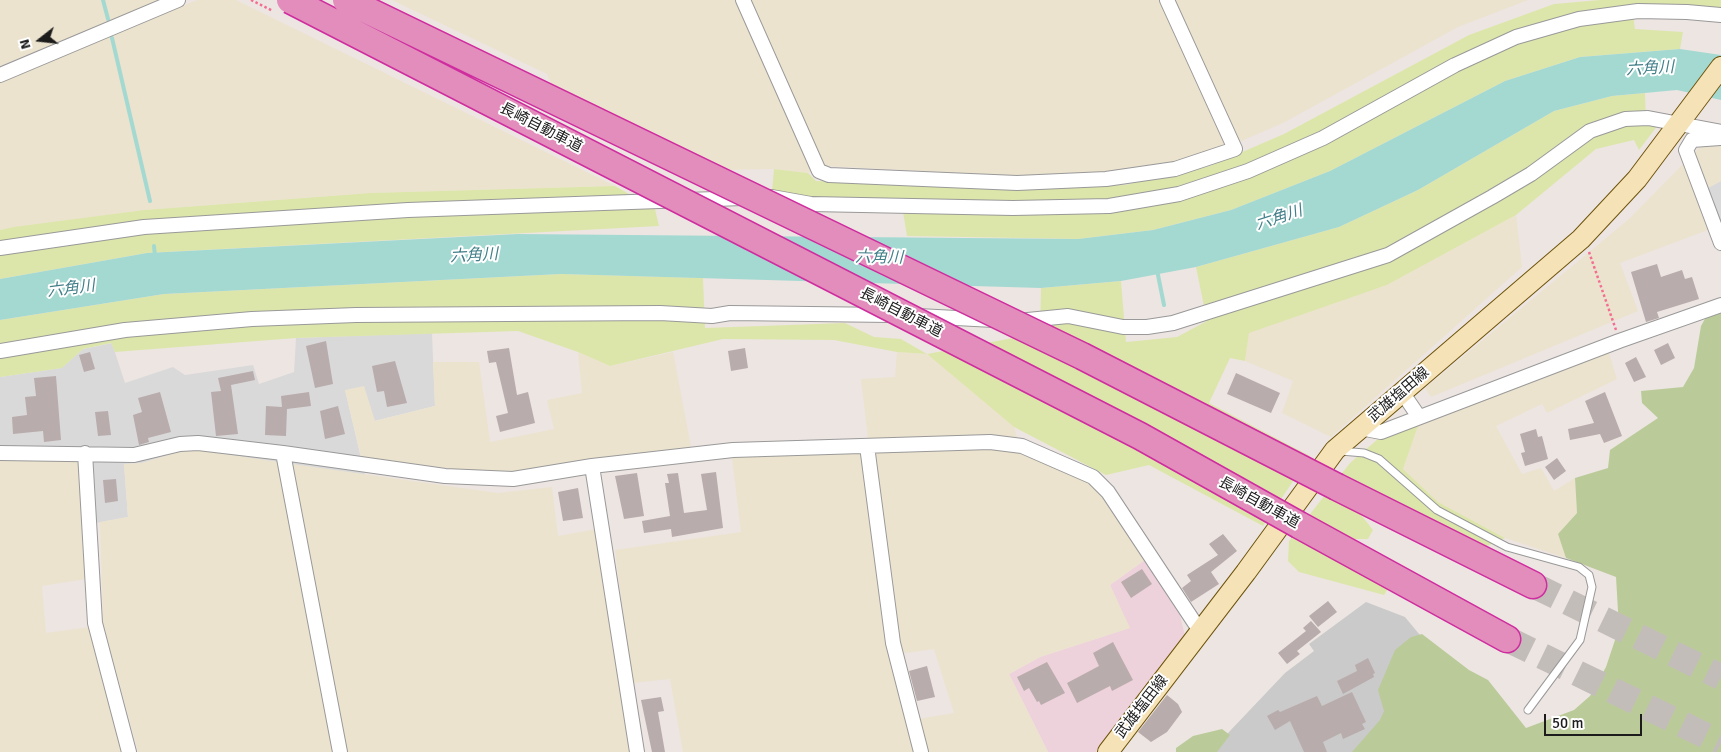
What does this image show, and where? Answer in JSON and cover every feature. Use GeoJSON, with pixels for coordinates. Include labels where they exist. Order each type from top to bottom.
{"type":"FeatureCollection","features":[{"type":"Feature","properties":{"kind":"highway","name":"長崎自動車道"},"geometry":{"type":"LineString","coordinates":[[290,0],[1140,436],[1507,639]]}},
{"type":"Feature","properties":{"kind":"highway","name":"長崎自動車道"},"geometry":{"type":"LineString","coordinates":[[346,0],[1073,352],[1337,488],[1533,585]]}},
{"type":"Feature","properties":{"kind":"main road","name":"武雄塩田線"},"geometry":{"type":"LineString","coordinates":[[1108,752],[1335,450],[1581,239],[1637,179],[1721,67]]}},
{"type":"Feature","properties":{"kind":"street"},"geometry":{"type":"LineString","coordinates":[[0,74],[178,0]]}},
{"type":"Feature","properties":{"kind":"street"},"geometry":{"type":"LineString","coordinates":[[743,0],[819,171],[828,175],[1017,183],[1106,179],[1175,169],[1235,149],[1167,0]]}},
{"type":"Feature","properties":{"kind":"street"},"geometry":{"type":"LineString","coordinates":[[0,248],[144,227],[438,209],[771,197],[811,204],[1012,208],[1109,206],[1179,194],[1248,171],[1323,138],[1455,65],[1516,37],[1579,19],[1638,11],[1721,15]]}},
{"type":"Feature","properties":{"kind":"street"},"geometry":{"type":"LineString","coordinates":[[0,351],[125,330],[252,319],[356,315],[660,313],[712,316],[730,313],[848,313],[1021,321],[1068,316],[1122,327],[1147,327],[1174,323],[1388,255],[1508,188],[1590,130],[1625,119],[1648,118],[1682,120],[1694,128],[1721,132]]}},
{"type":"Feature","properties":{"kind":"street"},"geometry":{"type":"LineString","coordinates":[[1721,138],[1692,140],[1686,150],[1721,243]]}},
{"type":"Feature","properties":{"kind":"street"},"geometry":{"type":"LineString","coordinates":[[1360,428],[1381,432],[1619,341],[1721,305]]}},
{"type":"Feature","properties":{"kind":"street"},"geometry":{"type":"LineString","coordinates":[[1402,392],[1419,417]]}},
{"type":"Feature","properties":{"kind":"street"},"geometry":{"type":"LineString","coordinates":[[0,452],[134,455],[180,444],[198,444],[283,453],[445,476],[513,479],[592,466],[733,450],[990,442],[1022,446],[1093,477],[1108,492],[1200,631]]}},
{"type":"Feature","properties":{"kind":"street"},"geometry":{"type":"LineString","coordinates":[[867,446],[894,643],[921,752]]}},
{"type":"Feature","properties":{"kind":"street"},"geometry":{"type":"LineString","coordinates":[[84,453],[95,623],[130,752]]}},
{"type":"Feature","properties":{"kind":"street"},"geometry":{"type":"LineString","coordinates":[[283,453],[340,752]]}},
{"type":"Feature","properties":{"kind":"street"},"geometry":{"type":"LineString","coordinates":[[592,466],[636,752]]}},
{"type":"Feature","properties":{"kind":"lane"},"geometry":{"type":"LineString","coordinates":[[1335,450],[1364,454],[1379,459],[1436,510],[1507,547],[1579,567],[1589,575],[1592,587],[1580,640],[1528,710]]}},
{"type":"Feature","properties":{"kind":"path"},"geometry":{"type":"LineString","coordinates":[[1581,239],[1586,246],[1619,341]]}},
{"type":"Feature","properties":{"kind":"shaded area"},"geometry":{"type":"Polygon","coordinates":[[[0,0],[160,0],[0,66],[0,0]]]}},
{"type":"Feature","properties":{"kind":"shaded area"},"geometry":{"type":"Polygon","coordinates":[[[197,0],[236,0],[615,186],[370,193],[144,210],[0,230],[0,81],[197,0]]]}},
{"type":"Feature","properties":{"kind":"shaded area"},"geometry":{"type":"Polygon","coordinates":[[[392,0],[1528,0],[1458,27],[1283,123],[1223,149],[1174,165],[1106,175],[1021,176],[826,166],[808,173],[774,169],[718,170],[554,90],[547,74],[392,0]]]}},
{"type":"Feature","properties":{"kind":"shaded area"},"geometry":{"type":"Polygon","coordinates":[[[1721,144],[1721,181],[1698,193],[1713,228],[1620,263],[1638,311],[1431,397],[1425,388],[1629,219],[1699,148],[1721,144]]]}},
{"type":"Feature","properties":{"kind":"shaded area"},"geometry":{"type":"Polygon","coordinates":[[[1721,181],[1721,248],[1698,193],[1721,181]]]}},
{"type":"Feature","properties":{"kind":"shaded area"},"geometry":{"type":"Polygon","coordinates":[[[1516,215],[1522,267],[1331,437],[1282,413],[1293,381],[1245,361],[1249,332],[1387,285],[1516,215]]]}},
{"type":"Feature","properties":{"kind":"shaded area"},"geometry":{"type":"Polygon","coordinates":[[[432,333],[435,406],[374,421],[345,390],[365,475],[188,449],[142,463],[124,464],[128,517],[86,525],[81,459],[0,460],[0,377],[61,368],[83,349],[112,343],[125,383],[173,367],[185,375],[253,365],[259,384],[294,372],[296,338],[432,333]]]}},
{"type":"Feature","properties":{"kind":"shaded area"},"geometry":{"type":"Polygon","coordinates":[[[1608,350],[1617,379],[1547,413],[1542,404],[1496,426],[1522,474],[1541,468],[1554,491],[1575,478],[1577,513],[1558,534],[1566,558],[1505,538],[1438,502],[1403,469],[1419,423],[1608,350]]]}},
{"type":"Feature","properties":{"kind":"shaded area"},"geometry":{"type":"Polygon","coordinates":[[[578,352],[610,366],[673,352],[691,447],[494,474],[361,457],[345,390],[364,386],[375,421],[435,406],[433,362],[479,362],[490,442],[554,429],[547,400],[582,393],[578,352]]]}},
{"type":"Feature","properties":{"kind":"shaded area"},"geometry":{"type":"Polygon","coordinates":[[[897,352],[927,354],[1014,427],[1021,453],[1092,484],[1146,559],[1110,585],[1130,628],[1040,657],[1009,674],[1048,752],[927,752],[918,719],[954,713],[934,649],[899,654],[876,455],[868,438],[861,379],[895,377],[897,352]]]}},
{"type":"Feature","properties":{"kind":"shaded area"},"geometry":{"type":"Polygon","coordinates":[[[188,449],[279,462],[334,752],[138,752],[103,623],[100,522],[128,517],[124,464],[142,463],[188,449]]]}},
{"type":"Feature","properties":{"kind":"shaded area"},"geometry":{"type":"Polygon","coordinates":[[[864,453],[888,647],[906,725],[915,752],[683,752],[670,679],[632,683],[615,550],[741,532],[732,457],[864,453]]]}},
{"type":"Feature","properties":{"kind":"shaded area"},"geometry":{"type":"Polygon","coordinates":[[[81,459],[86,579],[42,586],[46,633],[90,627],[124,752],[0,752],[0,460],[81,459]]]}},
{"type":"Feature","properties":{"kind":"shaded area"},"geometry":{"type":"Polygon","coordinates":[[[292,464],[498,493],[552,487],[558,536],[597,529],[634,752],[346,752],[292,464]]]}},
{"type":"Feature","properties":{"kind":"shaded area"},"geometry":{"type":"Polygon","coordinates":[[[1146,559],[1180,615],[1185,636],[1096,752],[1048,752],[1009,674],[1040,657],[1129,628],[1110,585],[1146,559]]]}},
{"type":"Feature","properties":{"kind":"shaded area"},"geometry":{"type":"Polygon","coordinates":[[[1366,602],[1405,617],[1448,669],[1373,752],[1210,752],[1285,673],[1314,651],[1309,644],[1366,602]]]}},
{"type":"Feature","properties":{"kind":"green space"},"geometry":{"type":"Polygon","coordinates":[[[1600,0],[1721,0],[1721,11],[1632,6],[1635,29],[1683,32],[1680,49],[1580,57],[1505,81],[1330,171],[1231,210],[1153,230],[1078,239],[907,236],[901,200],[812,200],[772,191],[774,169],[808,173],[816,181],[1018,189],[1125,185],[1210,166],[1284,134],[1469,35],[1554,4],[1600,0]]]}},
{"type":"Feature","properties":{"kind":"green space"},"geometry":{"type":"Polygon","coordinates":[[[1645,93],[1646,122],[1658,125],[1639,150],[1634,140],[1596,149],[1516,215],[1387,285],[1249,333],[1245,361],[1230,358],[1209,403],[1310,456],[1263,526],[1149,465],[1106,475],[1014,427],[927,354],[1040,333],[1041,288],[1121,281],[1126,342],[1177,337],[1207,321],[1196,267],[1339,227],[1418,190],[1554,111],[1612,96],[1645,93]]]}},
{"type":"Feature","properties":{"kind":"green space"},"geometry":{"type":"Polygon","coordinates":[[[615,186],[655,209],[659,226],[147,253],[0,279],[0,230],[14,227],[144,210],[370,193],[615,186]]]}},
{"type":"Feature","properties":{"kind":"green space"},"geometry":{"type":"Polygon","coordinates":[[[561,274],[703,278],[705,328],[845,323],[874,337],[901,339],[927,354],[897,352],[834,340],[723,339],[610,366],[578,352],[518,331],[296,338],[115,352],[111,343],[83,349],[62,368],[0,377],[0,320],[164,294],[561,274]]]}},
{"type":"Feature","properties":{"kind":"green space"},"geometry":{"type":"Polygon","coordinates":[[[1721,306],[1721,752],[1352,752],[1380,720],[1384,711],[1378,690],[1395,650],[1411,637],[1422,634],[1469,670],[1488,680],[1526,728],[1574,710],[1590,696],[1606,667],[1619,628],[1616,577],[1566,558],[1558,534],[1577,513],[1575,478],[1608,468],[1610,450],[1658,418],[1642,403],[1641,391],[1683,387],[1694,368],[1701,326],[1706,317],[1721,306]]]}},
{"type":"Feature","properties":{"kind":"green space"},"geometry":{"type":"Polygon","coordinates":[[[1419,423],[1403,469],[1438,502],[1505,538],[1487,546],[1372,489],[1359,494],[1355,507],[1373,530],[1368,539],[1328,539],[1389,587],[1384,595],[1299,572],[1288,561],[1289,541],[1350,463],[1378,439],[1419,423]]]}},
{"type":"Feature","properties":{"kind":"green space"},"geometry":{"type":"Polygon","coordinates":[[[1222,729],[1230,735],[1217,752],[1176,752],[1176,748],[1193,736],[1222,729]]]}},
{"type":"Feature","properties":{"kind":"water","name":"六角川"},"geometry":{"type":"Polygon","coordinates":[[[1680,49],[1721,55],[1721,100],[1677,90],[1612,96],[1554,111],[1418,190],[1339,227],[1196,267],[1121,281],[1041,288],[561,274],[164,294],[0,320],[0,279],[147,253],[518,234],[1078,239],[1153,230],[1231,210],[1330,171],[1505,81],[1580,57],[1680,49]]]}},
{"type":"Feature","properties":{"kind":"building"},"geometry":{"type":"Polygon","coordinates":[[[1657,264],[1661,277],[1682,270],[1685,279],[1692,277],[1699,299],[1657,312],[1659,318],[1646,322],[1631,272],[1657,264]]]}},
{"type":"Feature","properties":{"kind":"building"},"geometry":{"type":"Polygon","coordinates":[[[326,341],[333,384],[315,388],[306,346],[326,341]]]}},
{"type":"Feature","properties":{"kind":"building"},"geometry":{"type":"Polygon","coordinates":[[[1668,343],[1675,358],[1661,365],[1654,350],[1668,343]]]}},
{"type":"Feature","properties":{"kind":"building"},"geometry":{"type":"Polygon","coordinates":[[[509,348],[517,395],[528,392],[535,423],[500,432],[496,416],[508,413],[496,362],[489,363],[487,351],[509,348]]]}},
{"type":"Feature","properties":{"kind":"building"},"geometry":{"type":"Polygon","coordinates":[[[745,348],[748,368],[731,371],[728,351],[745,348]]]}},
{"type":"Feature","properties":{"kind":"building"},"geometry":{"type":"Polygon","coordinates":[[[90,352],[95,369],[84,372],[79,355],[90,352]]]}},
{"type":"Feature","properties":{"kind":"building"},"geometry":{"type":"Polygon","coordinates":[[[1636,357],[1646,377],[1634,382],[1625,363],[1636,357]]]}},
{"type":"Feature","properties":{"kind":"building"},"geometry":{"type":"Polygon","coordinates":[[[395,361],[407,403],[387,407],[384,391],[377,392],[372,366],[395,361]]]}},
{"type":"Feature","properties":{"kind":"building"},"geometry":{"type":"Polygon","coordinates":[[[253,371],[255,380],[231,385],[238,434],[216,436],[211,392],[221,391],[218,378],[253,371]]]}},
{"type":"Feature","properties":{"kind":"building"},"geometry":{"type":"Polygon","coordinates":[[[1236,373],[1280,393],[1271,413],[1227,394],[1236,373]]]}},
{"type":"Feature","properties":{"kind":"building"},"geometry":{"type":"Polygon","coordinates":[[[56,376],[61,440],[44,442],[43,431],[13,434],[12,417],[27,415],[25,397],[36,396],[34,378],[56,376]]]}},
{"type":"Feature","properties":{"kind":"building"},"geometry":{"type":"Polygon","coordinates":[[[160,392],[171,432],[148,438],[149,442],[139,445],[133,415],[142,412],[138,398],[160,392]]]}},
{"type":"Feature","properties":{"kind":"building"},"geometry":{"type":"Polygon","coordinates":[[[309,392],[311,406],[287,409],[286,436],[265,435],[266,406],[282,407],[281,396],[309,392]]]}},
{"type":"Feature","properties":{"kind":"building"},"geometry":{"type":"Polygon","coordinates":[[[1605,392],[1622,436],[1604,443],[1600,434],[1570,440],[1568,429],[1594,423],[1585,401],[1605,392]]]}},
{"type":"Feature","properties":{"kind":"building"},"geometry":{"type":"Polygon","coordinates":[[[338,406],[345,434],[325,439],[320,411],[338,406]]]}},
{"type":"Feature","properties":{"kind":"building"},"geometry":{"type":"Polygon","coordinates":[[[108,411],[111,435],[98,436],[95,412],[108,411]]]}},
{"type":"Feature","properties":{"kind":"building"},"geometry":{"type":"Polygon","coordinates":[[[1536,429],[1538,437],[1542,436],[1548,459],[1525,466],[1521,453],[1525,452],[1520,434],[1536,429]]]}},
{"type":"Feature","properties":{"kind":"building"},"geometry":{"type":"Polygon","coordinates":[[[1557,458],[1566,471],[1554,480],[1545,467],[1557,458]]]}},
{"type":"Feature","properties":{"kind":"building"},"geometry":{"type":"Polygon","coordinates":[[[716,472],[723,528],[672,537],[671,529],[644,533],[642,521],[670,516],[665,483],[669,483],[667,474],[678,473],[684,513],[707,510],[701,474],[716,472]]]}},
{"type":"Feature","properties":{"kind":"building"},"geometry":{"type":"Polygon","coordinates":[[[637,473],[644,516],[624,519],[615,476],[637,473]]]}},
{"type":"Feature","properties":{"kind":"building"},"geometry":{"type":"Polygon","coordinates":[[[116,479],[118,501],[105,503],[103,480],[116,479]]]}},
{"type":"Feature","properties":{"kind":"building"},"geometry":{"type":"Polygon","coordinates":[[[578,488],[583,518],[563,521],[558,492],[578,488]]]}},
{"type":"Feature","properties":{"kind":"building"},"geometry":{"type":"Polygon","coordinates":[[[1223,534],[1237,551],[1211,572],[1219,584],[1191,602],[1182,588],[1191,581],[1187,575],[1218,555],[1209,544],[1223,534]]]}},
{"type":"Feature","properties":{"kind":"building"},"geometry":{"type":"Polygon","coordinates":[[[1142,569],[1152,584],[1131,598],[1121,582],[1142,569]]]}},
{"type":"Feature","properties":{"kind":"building"},"geometry":{"type":"Polygon","coordinates":[[[1328,601],[1337,612],[1318,627],[1309,616],[1328,601]]]}},
{"type":"Feature","properties":{"kind":"building"},"geometry":{"type":"Polygon","coordinates":[[[1311,621],[1321,632],[1297,651],[1300,654],[1287,664],[1278,653],[1306,631],[1303,628],[1311,621]]]}},
{"type":"Feature","properties":{"kind":"building"},"geometry":{"type":"Polygon","coordinates":[[[1113,642],[1133,680],[1112,691],[1110,686],[1077,703],[1067,683],[1099,666],[1093,653],[1113,642]]]}},
{"type":"Feature","properties":{"kind":"building"},"geometry":{"type":"Polygon","coordinates":[[[1368,658],[1375,673],[1373,674],[1374,677],[1343,694],[1337,681],[1357,671],[1355,665],[1368,658]]]}},
{"type":"Feature","properties":{"kind":"building"},"geometry":{"type":"Polygon","coordinates":[[[1047,662],[1065,693],[1041,705],[1039,701],[1037,702],[1029,688],[1024,691],[1017,677],[1047,662]]]}},
{"type":"Feature","properties":{"kind":"building"},"geometry":{"type":"Polygon","coordinates":[[[927,666],[935,697],[917,701],[909,671],[927,666]]]}},
{"type":"Feature","properties":{"kind":"building"},"geometry":{"type":"Polygon","coordinates":[[[1352,692],[1366,722],[1362,724],[1365,729],[1343,739],[1341,733],[1323,742],[1327,752],[1304,752],[1290,721],[1275,730],[1267,716],[1317,696],[1322,706],[1352,692]]]}},
{"type":"Feature","properties":{"kind":"building"},"geometry":{"type":"Polygon","coordinates":[[[1167,695],[1178,704],[1182,712],[1167,732],[1151,742],[1138,732],[1167,695]]]}},
{"type":"Feature","properties":{"kind":"building"},"geometry":{"type":"Polygon","coordinates":[[[661,697],[664,711],[658,712],[665,752],[652,752],[641,700],[661,697]]]}},
{"type":"Feature","properties":{"kind":"waterway"},"geometry":{"type":"LineString","coordinates":[[103,0],[108,19]]}},
{"type":"Feature","properties":{"kind":"waterway"},"geometry":{"type":"LineString","coordinates":[[112,38],[150,201]]}},
{"type":"Feature","properties":{"kind":"waterway"},"geometry":{"type":"LineString","coordinates":[[154,246],[155,256]]}},
{"type":"Feature","properties":{"kind":"waterway"},"geometry":{"type":"LineString","coordinates":[[1157,270],[1164,305]]}},
{"type":"Feature","properties":{"kind":"tunnel"},"geometry":{"type":"LineString","coordinates":[[1533,585],[1721,677]]}},
{"type":"Feature","properties":{"kind":"tunnel"},"geometry":{"type":"LineString","coordinates":[[1507,639],[1721,743]]}}]}
